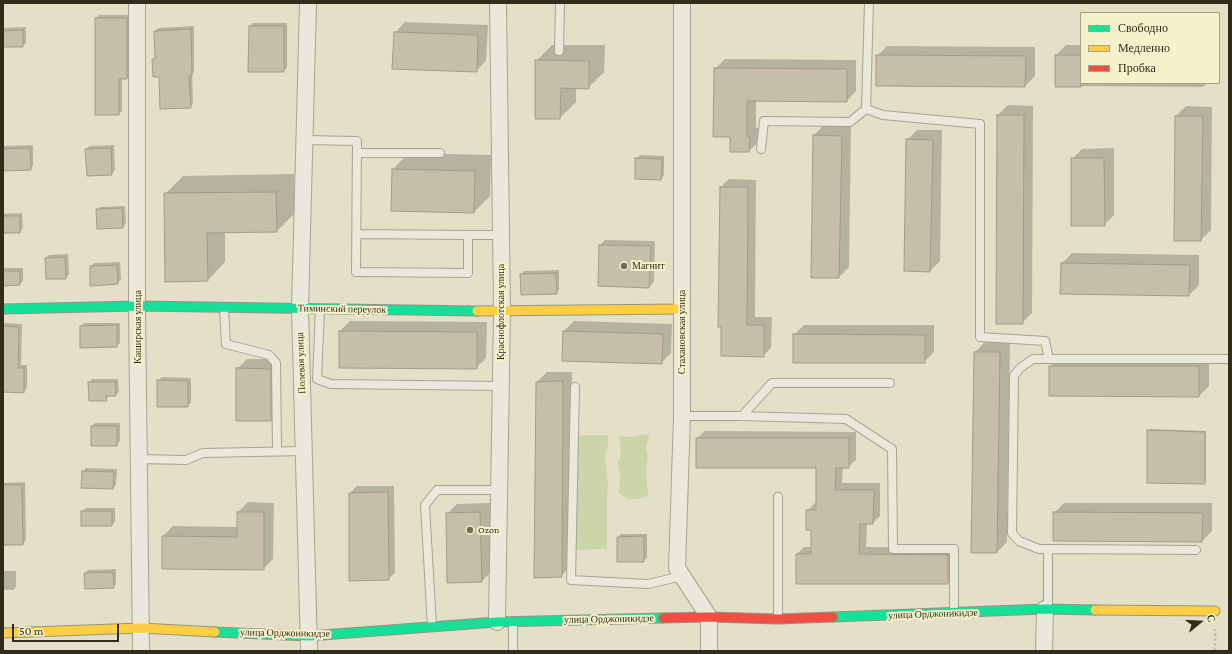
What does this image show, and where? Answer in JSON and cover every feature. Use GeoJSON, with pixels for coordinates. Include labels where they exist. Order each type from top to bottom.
{"type":"FeatureCollection","features":[{"type":"Feature","properties":{"kind":"street","name":"Каширская улица"},"geometry":{"type":"LineString","coordinates":[[136,3],[137,306],[141,651]]}},
{"type":"Feature","properties":{"kind":"street","name":"Полевая улица"},"geometry":{"type":"LineString","coordinates":[[308,3],[300,309],[309,643]]}},
{"type":"Feature","properties":{"kind":"street","name":"Краснофлотская улица"},"geometry":{"type":"LineString","coordinates":[[497,622],[502,311],[498,3]]}},
{"type":"Feature","properties":{"kind":"street","name":"Стахановская улица"},"geometry":{"type":"LineString","coordinates":[[682,3],[682,416],[677,568],[708,617],[710,651]]}},
{"type":"Feature","properties":{"kind":"street","name":"Тиминский переулок"},"geometry":{"type":"LineString","coordinates":[[3,309],[137,306],[502,311],[682,309]]}},
{"type":"Feature","properties":{"kind":"street","name":"улица Орджоникидзе"},"geometry":{"type":"LineString","coordinates":[[3,633],[141,628],[309,643],[432,627],[497,622],[708,617],[778,619],[954,614],[1046,609],[1215,610]]}},
{"type":"Feature","properties":{"kind":"street"},"geometry":{"type":"LineString","coordinates":[[1044,651],[1046,609]]}},
{"type":"Feature","properties":{"kind":"lane"},"geometry":{"type":"LineString","coordinates":[[559,51],[560,3]]}},
{"type":"Feature","properties":{"kind":"lane"},"geometry":{"type":"LineString","coordinates":[[761,149],[764,121],[850,122],[866,109],[869,3]]}},
{"type":"Feature","properties":{"kind":"lane"},"geometry":{"type":"LineString","coordinates":[[866,109],[883,115],[980,124],[980,337],[1045,341],[1049,359]]}},
{"type":"Feature","properties":{"kind":"lane"},"geometry":{"type":"LineString","coordinates":[[304,140],[358,141],[356,272],[468,273],[468,235]]}},
{"type":"Feature","properties":{"kind":"lane"},"geometry":{"type":"LineString","coordinates":[[357,153],[440,153]]}},
{"type":"Feature","properties":{"kind":"lane"},"geometry":{"type":"LineString","coordinates":[[357,234],[501,235]]}},
{"type":"Feature","properties":{"kind":"lane"},"geometry":{"type":"LineString","coordinates":[[224,308],[226,344],[269,355],[276,363],[277,451]]}},
{"type":"Feature","properties":{"kind":"lane"},"geometry":{"type":"LineString","coordinates":[[320,309],[317,379],[331,384],[501,386]]}},
{"type":"Feature","properties":{"kind":"lane"},"geometry":{"type":"LineString","coordinates":[[1196,550],[1039,549],[1019,541],[1012,533],[1014,376],[1020,368],[1033,359],[1229,360]]}},
{"type":"Feature","properties":{"kind":"lane"},"geometry":{"type":"LineString","coordinates":[[742,416],[772,383],[890,383]]}},
{"type":"Feature","properties":{"kind":"lane"},"geometry":{"type":"LineString","coordinates":[[575,387],[571,580],[648,584],[682,576]]}},
{"type":"Feature","properties":{"kind":"lane"},"geometry":{"type":"LineString","coordinates":[[682,416],[846,419],[892,449],[893,549],[954,549],[954,614]]}},
{"type":"Feature","properties":{"kind":"lane"},"geometry":{"type":"LineString","coordinates":[[139,459],[186,460],[202,453],[304,451]]}},
{"type":"Feature","properties":{"kind":"lane"},"geometry":{"type":"LineString","coordinates":[[432,627],[425,505],[437,490],[499,490]]}},
{"type":"Feature","properties":{"kind":"lane"},"geometry":{"type":"LineString","coordinates":[[778,497],[778,619]]}},
{"type":"Feature","properties":{"kind":"lane"},"geometry":{"type":"LineString","coordinates":[[1046,609],[1048,549]]}},
{"type":"Feature","properties":{"kind":"lane"},"geometry":{"type":"LineString","coordinates":[[513,622],[513,651]]}},
{"type":"Feature","properties":{"kind":"path"},"geometry":{"type":"LineString","coordinates":[[1215,610],[1215,651]]}},
{"type":"Feature","properties":{"kind":"green space"},"geometry":{"type":"Polygon","coordinates":[[[643,434],[649,435],[646,448],[648,457],[646,469],[648,496],[638,499],[628,499],[619,493],[620,473],[618,463],[621,455],[619,436],[633,437],[643,434]]]}},
{"type":"Feature","properties":{"kind":"green space"},"geometry":{"type":"Polygon","coordinates":[[[608,435],[608,445],[605,454],[608,485],[607,549],[577,550],[576,491],[578,436],[608,435]]]}},
{"type":"Feature","properties":{"kind":"building"},"geometry":{"type":"Polygon","coordinates":[[[95,18],[127,18],[127,79],[119,79],[119,115],[95,115],[95,18]]]}},
{"type":"Feature","properties":{"kind":"building"},"geometry":{"type":"Polygon","coordinates":[[[249,26],[284,26],[284,72],[248,72],[249,26]]]}},
{"type":"Feature","properties":{"kind":"building"},"geometry":{"type":"Polygon","coordinates":[[[191,29],[192,76],[189,76],[191,108],[160,109],[159,77],[153,77],[152,59],[155,59],[154,31],[191,29]]]}},
{"type":"Feature","properties":{"kind":"building"},"geometry":{"type":"Polygon","coordinates":[[[23,30],[23,47],[3,47],[3,31],[23,30]]]}},
{"type":"Feature","properties":{"kind":"building"},"geometry":{"type":"Polygon","coordinates":[[[394,32],[478,35],[477,72],[392,69],[394,32]]]}},
{"type":"Feature","properties":{"kind":"building"},"geometry":{"type":"Polygon","coordinates":[[[876,55],[1026,56],[1025,87],[876,86],[876,55]]]}},
{"type":"Feature","properties":{"kind":"building"},"geometry":{"type":"Polygon","coordinates":[[[1055,55],[1080,55],[1081,87],[1055,87],[1055,55]]]}},
{"type":"Feature","properties":{"kind":"building"},"geometry":{"type":"Polygon","coordinates":[[[535,60],[589,61],[589,89],[561,88],[560,119],[535,119],[535,60]]]}},
{"type":"Feature","properties":{"kind":"building"},"geometry":{"type":"Polygon","coordinates":[[[714,68],[847,69],[847,102],[747,101],[747,137],[750,137],[749,152],[730,152],[730,137],[713,137],[714,68]]]}},
{"type":"Feature","properties":{"kind":"building"},"geometry":{"type":"Polygon","coordinates":[[[997,115],[1024,115],[1023,324],[996,324],[997,115]]]}},
{"type":"Feature","properties":{"kind":"building"},"geometry":{"type":"Polygon","coordinates":[[[1175,116],[1203,116],[1201,241],[1174,241],[1175,116]]]}},
{"type":"Feature","properties":{"kind":"building"},"geometry":{"type":"Polygon","coordinates":[[[813,135],[842,136],[839,278],[811,278],[813,135]]]}},
{"type":"Feature","properties":{"kind":"building"},"geometry":{"type":"Polygon","coordinates":[[[906,139],[933,140],[930,272],[904,271],[906,139]]]}},
{"type":"Feature","properties":{"kind":"building"},"geometry":{"type":"Polygon","coordinates":[[[30,148],[31,170],[3,171],[3,149],[30,148]]]}},
{"type":"Feature","properties":{"kind":"building"},"geometry":{"type":"Polygon","coordinates":[[[111,148],[112,175],[87,176],[85,149],[111,148]]]}},
{"type":"Feature","properties":{"kind":"building"},"geometry":{"type":"Polygon","coordinates":[[[635,158],[662,159],[661,180],[635,179],[635,158]]]}},
{"type":"Feature","properties":{"kind":"building"},"geometry":{"type":"Polygon","coordinates":[[[1071,158],[1104,158],[1105,226],[1071,226],[1071,158]]]}},
{"type":"Feature","properties":{"kind":"building"},"geometry":{"type":"Polygon","coordinates":[[[392,169],[475,171],[474,213],[391,211],[392,169]]]}},
{"type":"Feature","properties":{"kind":"building"},"geometry":{"type":"Polygon","coordinates":[[[720,187],[748,187],[747,325],[764,325],[764,357],[721,356],[721,327],[718,327],[720,187]]]}},
{"type":"Feature","properties":{"kind":"building"},"geometry":{"type":"Polygon","coordinates":[[[276,192],[277,232],[207,233],[208,281],[165,282],[164,193],[276,192]]]}},
{"type":"Feature","properties":{"kind":"building"},"geometry":{"type":"Polygon","coordinates":[[[122,208],[123,228],[97,229],[96,209],[122,208]]]}},
{"type":"Feature","properties":{"kind":"building"},"geometry":{"type":"Polygon","coordinates":[[[3,216],[20,216],[20,233],[3,233],[3,216]]]}},
{"type":"Feature","properties":{"kind":"building"},"geometry":{"type":"Polygon","coordinates":[[[599,245],[651,246],[649,288],[598,286],[599,245]]]}},
{"type":"Feature","properties":{"kind":"building"},"geometry":{"type":"Polygon","coordinates":[[[65,257],[66,279],[46,279],[45,258],[65,257]]]}},
{"type":"Feature","properties":{"kind":"building"},"geometry":{"type":"Polygon","coordinates":[[[1061,263],[1190,265],[1189,296],[1060,294],[1061,263]]]}},
{"type":"Feature","properties":{"kind":"building"},"geometry":{"type":"Polygon","coordinates":[[[117,265],[118,284],[90,286],[90,266],[117,265]]]}},
{"type":"Feature","properties":{"kind":"building"},"geometry":{"type":"Polygon","coordinates":[[[3,271],[20,271],[20,285],[3,286],[3,271]]]}},
{"type":"Feature","properties":{"kind":"building"},"geometry":{"type":"Polygon","coordinates":[[[556,273],[557,294],[521,295],[520,274],[556,273]]]}},
{"type":"Feature","properties":{"kind":"building"},"geometry":{"type":"Polygon","coordinates":[[[117,325],[117,347],[80,348],[80,326],[117,325]]]}},
{"type":"Feature","properties":{"kind":"building"},"geometry":{"type":"Polygon","coordinates":[[[3,326],[19,327],[18,368],[24,368],[24,393],[3,392],[3,326]]]}},
{"type":"Feature","properties":{"kind":"building"},"geometry":{"type":"Polygon","coordinates":[[[339,331],[477,332],[477,369],[339,368],[339,331]]]}},
{"type":"Feature","properties":{"kind":"building"},"geometry":{"type":"Polygon","coordinates":[[[563,331],[663,334],[662,364],[562,361],[563,331]]]}},
{"type":"Feature","properties":{"kind":"building"},"geometry":{"type":"Polygon","coordinates":[[[793,334],[925,335],[925,363],[793,363],[793,334]]]}},
{"type":"Feature","properties":{"kind":"building"},"geometry":{"type":"Polygon","coordinates":[[[974,352],[1000,352],[997,553],[971,553],[974,352]]]}},
{"type":"Feature","properties":{"kind":"building"},"geometry":{"type":"Polygon","coordinates":[[[1049,366],[1199,366],[1199,397],[1049,396],[1049,366]]]}},
{"type":"Feature","properties":{"kind":"building"},"geometry":{"type":"Polygon","coordinates":[[[236,368],[271,369],[271,421],[236,421],[236,368]]]}},
{"type":"Feature","properties":{"kind":"building"},"geometry":{"type":"Polygon","coordinates":[[[157,380],[188,381],[188,407],[157,407],[157,380]]]}},
{"type":"Feature","properties":{"kind":"building"},"geometry":{"type":"Polygon","coordinates":[[[563,381],[562,577],[534,578],[536,382],[563,381]]]}},
{"type":"Feature","properties":{"kind":"building"},"geometry":{"type":"Polygon","coordinates":[[[88,382],[115,382],[116,396],[106,396],[107,401],[89,401],[88,382]]]}},
{"type":"Feature","properties":{"kind":"building"},"geometry":{"type":"Polygon","coordinates":[[[91,426],[117,426],[117,446],[91,446],[91,426]]]}},
{"type":"Feature","properties":{"kind":"building"},"geometry":{"type":"Polygon","coordinates":[[[1147,430],[1205,432],[1205,484],[1147,483],[1147,430]]]}},
{"type":"Feature","properties":{"kind":"building"},"geometry":{"type":"Polygon","coordinates":[[[696,438],[849,438],[849,468],[836,468],[835,490],[874,490],[873,524],[860,524],[859,554],[948,555],[948,584],[796,584],[796,554],[811,554],[811,530],[806,530],[806,510],[816,510],[816,468],[696,468],[696,438]]]}},
{"type":"Feature","properties":{"kind":"building"},"geometry":{"type":"Polygon","coordinates":[[[82,471],[114,472],[113,489],[81,488],[82,471]]]}},
{"type":"Feature","properties":{"kind":"building"},"geometry":{"type":"Polygon","coordinates":[[[3,485],[22,485],[23,545],[3,545],[3,485]]]}},
{"type":"Feature","properties":{"kind":"building"},"geometry":{"type":"Polygon","coordinates":[[[388,492],[389,580],[349,581],[349,493],[388,492]]]}},
{"type":"Feature","properties":{"kind":"building"},"geometry":{"type":"Polygon","coordinates":[[[81,511],[112,511],[112,526],[81,526],[81,511]]]}},
{"type":"Feature","properties":{"kind":"building"},"geometry":{"type":"Polygon","coordinates":[[[237,512],[264,512],[264,570],[162,569],[162,536],[237,537],[237,512]]]}},
{"type":"Feature","properties":{"kind":"building"},"geometry":{"type":"Polygon","coordinates":[[[480,512],[482,582],[447,583],[446,513],[480,512]]]}},
{"type":"Feature","properties":{"kind":"building"},"geometry":{"type":"Polygon","coordinates":[[[1053,512],[1203,513],[1202,542],[1053,541],[1053,512]]]}},
{"type":"Feature","properties":{"kind":"building"},"geometry":{"type":"Polygon","coordinates":[[[644,536],[644,562],[617,562],[617,537],[644,536]]]}},
{"type":"Feature","properties":{"kind":"building"},"geometry":{"type":"Polygon","coordinates":[[[113,572],[114,588],[85,589],[84,573],[113,572]]]}},
{"type":"Feature","properties":{"kind":"traffic: fast"},"geometry":{"type":"LineString","coordinates":[[3,309],[137,306],[477,311]]}},
{"type":"Feature","properties":{"kind":"traffic: fast"},"geometry":{"type":"LineString","coordinates":[[833,617],[1045,609],[1095,610]]}},
{"type":"Feature","properties":{"kind":"traffic: fast"},"geometry":{"type":"LineString","coordinates":[[215,632],[309,636],[497,622],[663,618]]}},
{"type":"Feature","properties":{"kind":"traffic: slow"},"geometry":{"type":"LineString","coordinates":[[477,311],[682,309]]}},
{"type":"Feature","properties":{"kind":"traffic: slow"},"geometry":{"type":"LineString","coordinates":[[1095,610],[1215,611]]}},
{"type":"Feature","properties":{"kind":"traffic: slow"},"geometry":{"type":"LineString","coordinates":[[3,633],[141,628],[215,632]]}},
{"type":"Feature","properties":{"kind":"traffic: jam"},"geometry":{"type":"LineString","coordinates":[[663,618],[709,617],[778,619],[833,617]]}},
{"type":"Feature","properties":{"kind":"place","name":"Магнит"},"geometry":{"type":"Point","coordinates":[624,266]}},
{"type":"Feature","properties":{"kind":"place","name":"Ozon"},"geometry":{"type":"Point","coordinates":[470,530]}}]}
